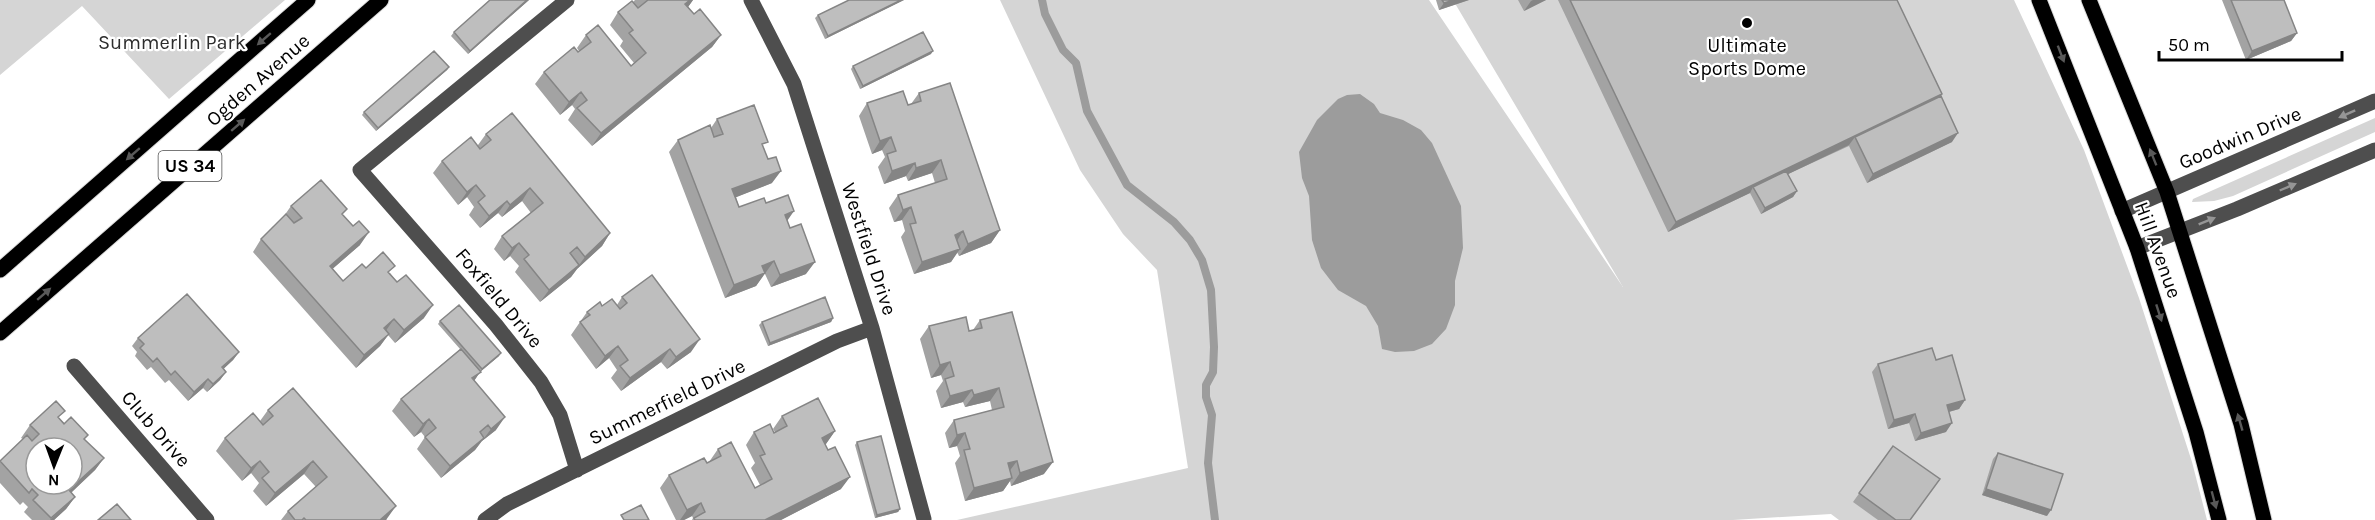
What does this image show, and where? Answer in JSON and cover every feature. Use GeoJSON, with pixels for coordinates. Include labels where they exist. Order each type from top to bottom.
{"type":"FeatureCollection","features":[{"type":"Feature","properties":{"kind":"main road","name":"Ogden Avenue"},"geometry":{"type":"LineString","coordinates":[[0,270],[308,0]]}},
{"type":"Feature","properties":{"kind":"main road","name":"Ogden Avenue"},"geometry":{"type":"LineString","coordinates":[[0,333],[381,0]]}},
{"type":"Feature","properties":{"kind":"main road","name":"Hill Avenue"},"geometry":{"type":"LineString","coordinates":[[2039,0],[2138,248],[2196,432],[2219,520]]}},
{"type":"Feature","properties":{"kind":"main road","name":"Hill Avenue"},"geometry":{"type":"LineString","coordinates":[[2089,0],[2167,192],[2241,424],[2264,520]]}},
{"type":"Feature","properties":{"kind":"street","name":"Foxfield Drive"},"geometry":{"type":"LineString","coordinates":[[567,0],[360,171],[496,325],[541,382],[560,415],[577,470]]}},
{"type":"Feature","properties":{"kind":"street","name":"Westfield Drive"},"geometry":{"type":"LineString","coordinates":[[751,0],[792,79],[872,328],[924,519]]}},
{"type":"Feature","properties":{"kind":"street","name":"Goodwin Drive"},"geometry":{"type":"LineString","coordinates":[[2122,211],[2375,101]]}},
{"type":"Feature","properties":{"kind":"street"},"geometry":{"type":"LineString","coordinates":[[2138,248],[2375,150]]}},
{"type":"Feature","properties":{"kind":"street","name":"Summerfield Drive"},"geometry":{"type":"LineString","coordinates":[[485,520],[507,504],[837,341],[872,328]]}},
{"type":"Feature","properties":{"kind":"street","name":"Club Drive"},"geometry":{"type":"LineString","coordinates":[[74,366],[207,520]]}},
{"type":"Feature","properties":{"kind":"green space","name":"Summerlin Park"},"geometry":{"type":"Polygon","coordinates":[[[0,0],[285,0],[169,99],[82,6],[0,75],[0,0]]]}},
{"type":"Feature","properties":{"kind":"green space"},"geometry":{"type":"Polygon","coordinates":[[[1000,0],[1429,0],[1623,287],[1453,0],[2014,0],[2084,150],[2139,298],[2192,462],[2207,520],[1839,520],[1831,514],[1733,520],[957,520],[1188,468],[1157,270],[1123,234],[1080,170],[1000,0]]]}},
{"type":"Feature","properties":{"kind":"green space"},"geometry":{"type":"Polygon","coordinates":[[[2375,118],[2375,132],[2233,196],[2214,201],[2192,202],[2193,199],[2375,118]]]}},
{"type":"Feature","properties":{"kind":"shaded area"},"geometry":{"type":"Polygon","coordinates":[[[1360,94],[1374,104],[1380,113],[1403,120],[1421,130],[1432,143],[1461,206],[1463,248],[1455,281],[1455,305],[1446,329],[1432,344],[1414,351],[1395,352],[1382,349],[1378,326],[1366,306],[1338,290],[1321,268],[1312,240],[1309,196],[1302,178],[1299,152],[1317,120],[1338,99],[1347,95],[1360,94]]]}},
{"type":"Feature","properties":{"kind":"building"},"geometry":{"type":"Polygon","coordinates":[[[490,0],[527,0],[470,51],[454,32],[490,0]]]}},
{"type":"Feature","properties":{"kind":"building"},"geometry":{"type":"Polygon","coordinates":[[[648,0],[690,0],[685,4],[694,14],[700,9],[721,35],[601,133],[577,108],[587,100],[581,92],[569,102],[544,72],[574,47],[578,52],[591,42],[586,35],[598,25],[631,66],[646,53],[629,33],[633,30],[618,12],[632,1],[638,8],[648,0]]]}},
{"type":"Feature","properties":{"kind":"building"},"geometry":{"type":"Polygon","coordinates":[[[849,0],[901,0],[828,36],[818,15],[849,0]]]}},
{"type":"Feature","properties":{"kind":"building"},"geometry":{"type":"Polygon","coordinates":[[[1570,0],[1897,0],[1942,94],[1676,222],[1570,0]]]}},
{"type":"Feature","properties":{"kind":"building"},"geometry":{"type":"Polygon","coordinates":[[[2231,0],[2284,0],[2297,33],[2252,51],[2231,0]]]}},
{"type":"Feature","properties":{"kind":"building"},"geometry":{"type":"Polygon","coordinates":[[[923,32],[933,51],[863,86],[853,66],[923,32]]]}},
{"type":"Feature","properties":{"kind":"building"},"geometry":{"type":"Polygon","coordinates":[[[434,51],[449,67],[378,128],[364,112],[434,51]]]}},
{"type":"Feature","properties":{"kind":"building"},"geometry":{"type":"Polygon","coordinates":[[[950,83],[1000,230],[968,244],[963,231],[955,235],[960,249],[922,262],[910,224],[916,223],[911,207],[903,210],[898,195],[947,179],[941,160],[916,168],[915,163],[892,171],[887,154],[896,151],[891,137],[880,141],[867,103],[903,91],[908,105],[921,101],[919,93],[950,83]]]}},
{"type":"Feature","properties":{"kind":"building"},"geometry":{"type":"Polygon","coordinates":[[[1941,96],[1958,133],[1873,174],[1855,137],[1941,96]]]}},
{"type":"Feature","properties":{"kind":"building"},"geometry":{"type":"Polygon","coordinates":[[[754,105],[768,142],[762,144],[768,159],[776,157],[781,171],[732,189],[739,207],[764,198],[766,203],[788,195],[794,211],[785,215],[790,228],[801,224],[815,262],[780,275],[774,261],[762,266],[765,273],[734,285],[678,140],[710,125],[714,137],[723,134],[717,119],[754,105]]]}},
{"type":"Feature","properties":{"kind":"building"},"geometry":{"type":"Polygon","coordinates":[[[512,113],[610,233],[585,257],[577,247],[570,253],[579,265],[549,290],[524,259],[529,255],[519,243],[512,248],[502,236],[543,203],[530,188],[510,205],[507,201],[489,216],[478,202],[485,196],[476,185],[467,192],[442,161],[471,137],[480,149],[491,140],[486,134],[512,113]]]}},
{"type":"Feature","properties":{"kind":"building"},"geometry":{"type":"Polygon","coordinates":[[[1786,171],[1797,191],[1765,208],[1753,187],[1786,171]]]}},
{"type":"Feature","properties":{"kind":"building"},"geometry":{"type":"Polygon","coordinates":[[[321,180],[347,209],[342,214],[353,226],[359,221],[369,232],[330,266],[343,281],[362,264],[366,268],[383,252],[395,266],[388,272],[397,282],[406,275],[433,305],[404,330],[394,319],[384,328],[389,334],[364,355],[261,239],[286,214],[294,223],[302,218],[291,206],[321,180]]]}},
{"type":"Feature","properties":{"kind":"building"},"geometry":{"type":"Polygon","coordinates":[[[652,275],[700,339],[676,357],[670,349],[630,378],[620,366],[628,360],[618,346],[605,356],[580,322],[590,315],[587,312],[600,302],[602,306],[612,299],[620,309],[627,303],[622,297],[652,275]]]}},
{"type":"Feature","properties":{"kind":"building"},"geometry":{"type":"Polygon","coordinates":[[[187,294],[239,352],[222,367],[226,372],[213,384],[208,379],[194,392],[175,371],[171,375],[157,358],[153,362],[140,348],[144,344],[138,338],[187,294]]]}},
{"type":"Feature","properties":{"kind":"building"},"geometry":{"type":"Polygon","coordinates":[[[825,297],[833,318],[770,343],[762,322],[825,297]]]}},
{"type":"Feature","properties":{"kind":"building"},"geometry":{"type":"Polygon","coordinates":[[[459,305],[501,353],[482,369],[440,321],[459,305]]]}},
{"type":"Feature","properties":{"kind":"building"},"geometry":{"type":"Polygon","coordinates":[[[1012,312],[1053,462],[1020,473],[1017,461],[1008,463],[1012,478],[974,488],[964,450],[970,449],[965,433],[957,435],[954,420],[1004,407],[999,388],[974,395],[972,390],[950,396],[945,379],[954,376],[950,362],[940,365],[929,326],[966,317],[969,331],[982,328],[980,320],[1012,312]]]}},
{"type":"Feature","properties":{"kind":"building"},"geometry":{"type":"Polygon","coordinates":[[[1932,348],[1936,360],[1952,355],[1965,400],[1947,405],[1952,423],[1921,433],[1915,414],[1894,420],[1878,364],[1932,348]]]}},
{"type":"Feature","properties":{"kind":"building"},"geometry":{"type":"Polygon","coordinates":[[[461,349],[481,372],[472,378],[505,417],[491,429],[488,425],[480,432],[484,438],[450,466],[425,437],[436,428],[429,419],[423,424],[401,399],[461,349]]]}},
{"type":"Feature","properties":{"kind":"building"},"geometry":{"type":"Polygon","coordinates":[[[293,388],[396,506],[380,520],[306,520],[304,518],[295,520],[288,511],[327,477],[313,461],[275,493],[262,478],[269,472],[260,461],[251,468],[225,438],[253,413],[263,425],[273,416],[268,410],[293,388]]]}},
{"type":"Feature","properties":{"kind":"building"},"geometry":{"type":"Polygon","coordinates":[[[818,398],[835,431],[822,438],[828,450],[835,447],[850,477],[765,520],[695,520],[694,518],[705,512],[701,503],[687,510],[669,475],[704,458],[707,463],[721,456],[718,449],[731,442],[755,488],[772,479],[760,456],[765,454],[754,432],[770,424],[774,433],[787,426],[782,416],[818,398]]]}},
{"type":"Feature","properties":{"kind":"building"},"geometry":{"type":"Polygon","coordinates":[[[56,401],[65,411],[58,417],[64,424],[71,417],[88,435],[84,439],[84,436],[37,436],[39,434],[30,425],[56,401]]]}},
{"type":"Feature","properties":{"kind":"building"},"geometry":{"type":"Polygon","coordinates":[[[881,436],[900,509],[877,515],[857,442],[881,436]]]}},
{"type":"Feature","properties":{"kind":"building"},"geometry":{"type":"Polygon","coordinates":[[[24,438],[24,487],[0,461],[24,438]]]}},
{"type":"Feature","properties":{"kind":"building"},"geometry":{"type":"Polygon","coordinates":[[[84,439],[104,458],[84,476],[84,439]]]}},
{"type":"Feature","properties":{"kind":"building"},"geometry":{"type":"Polygon","coordinates":[[[1893,446],[1940,479],[1910,520],[1896,520],[1859,493],[1893,446]]]}},
{"type":"Feature","properties":{"kind":"building"},"geometry":{"type":"Polygon","coordinates":[[[1998,453],[2063,474],[2051,510],[1986,489],[1998,453]]]}},
{"type":"Feature","properties":{"kind":"building"},"geometry":{"type":"Polygon","coordinates":[[[37,496],[75,497],[51,518],[33,500],[37,496]]]}},
{"type":"Feature","properties":{"kind":"building"},"geometry":{"type":"Polygon","coordinates":[[[117,504],[131,520],[98,520],[117,504]]]}},
{"type":"Feature","properties":{"kind":"building"},"geometry":{"type":"Polygon","coordinates":[[[641,505],[649,520],[624,520],[621,515],[641,505]]]}},
{"type":"Feature","properties":{"kind":"waterway"},"geometry":{"type":"LineString","coordinates":[[1042,0],[1045,14],[1063,50],[1076,63],[1087,111],[1127,185],[1174,222],[1190,240],[1202,260],[1211,290],[1214,347],[1213,372],[1206,385],[1206,397],[1212,415],[1208,463],[1215,520]]}},
{"type":"Feature","properties":{"kind":"place","name":"Ultimate Sports Dome"},"geometry":{"type":"Point","coordinates":[1747,23]}}]}
